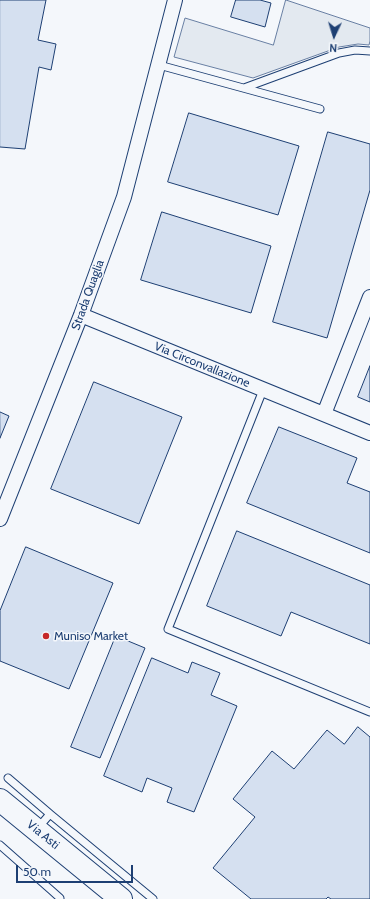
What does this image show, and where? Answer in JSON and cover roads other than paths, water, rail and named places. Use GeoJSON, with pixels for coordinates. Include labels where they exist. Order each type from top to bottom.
{"type":"FeatureCollection","features":[{"type":"Feature","properties":{"kind":"main road","name":"Via Asti"},"geometry":{"type":"LineString","coordinates":[[1,800],[43,821],[117,885]]}},
{"type":"Feature","properties":{"kind":"street","name":"Strada Quaglia"},"geometry":{"type":"LineString","coordinates":[[0,519],[81,315],[124,197],[175,0]]}},
{"type":"Feature","properties":{"kind":"street"},"geometry":{"type":"LineString","coordinates":[[324,414],[370,297]]}},
{"type":"Feature","properties":{"kind":"street","name":"Via Circonvallazione"},"geometry":{"type":"LineString","coordinates":[[81,315],[370,433]]}},
{"type":"Feature","properties":{"kind":"lane"},"geometry":{"type":"LineString","coordinates":[[244,88],[339,53],[355,50],[370,51]]}},
{"type":"Feature","properties":{"kind":"lane"},"geometry":{"type":"LineString","coordinates":[[159,65],[320,109]]}},
{"type":"Feature","properties":{"kind":"lane"},"geometry":{"type":"LineString","coordinates":[[263,390],[168,629],[370,712]]}},
{"type":"Feature","properties":{"kind":"lane"},"geometry":{"type":"LineString","coordinates":[[8,778],[43,821]]}},
{"type":"Feature","properties":{"kind":"lane"},"geometry":{"type":"LineString","coordinates":[[0,845],[60,899]]}},
{"type":"Feature","properties":{"kind":"lane"},"geometry":{"type":"LineString","coordinates":[[117,885],[153,899]]}},
{"type":"Feature","properties":{"kind":"place","name":"Muniso Market"},"geometry":{"type":"Point","coordinates":[46,636]}}]}
